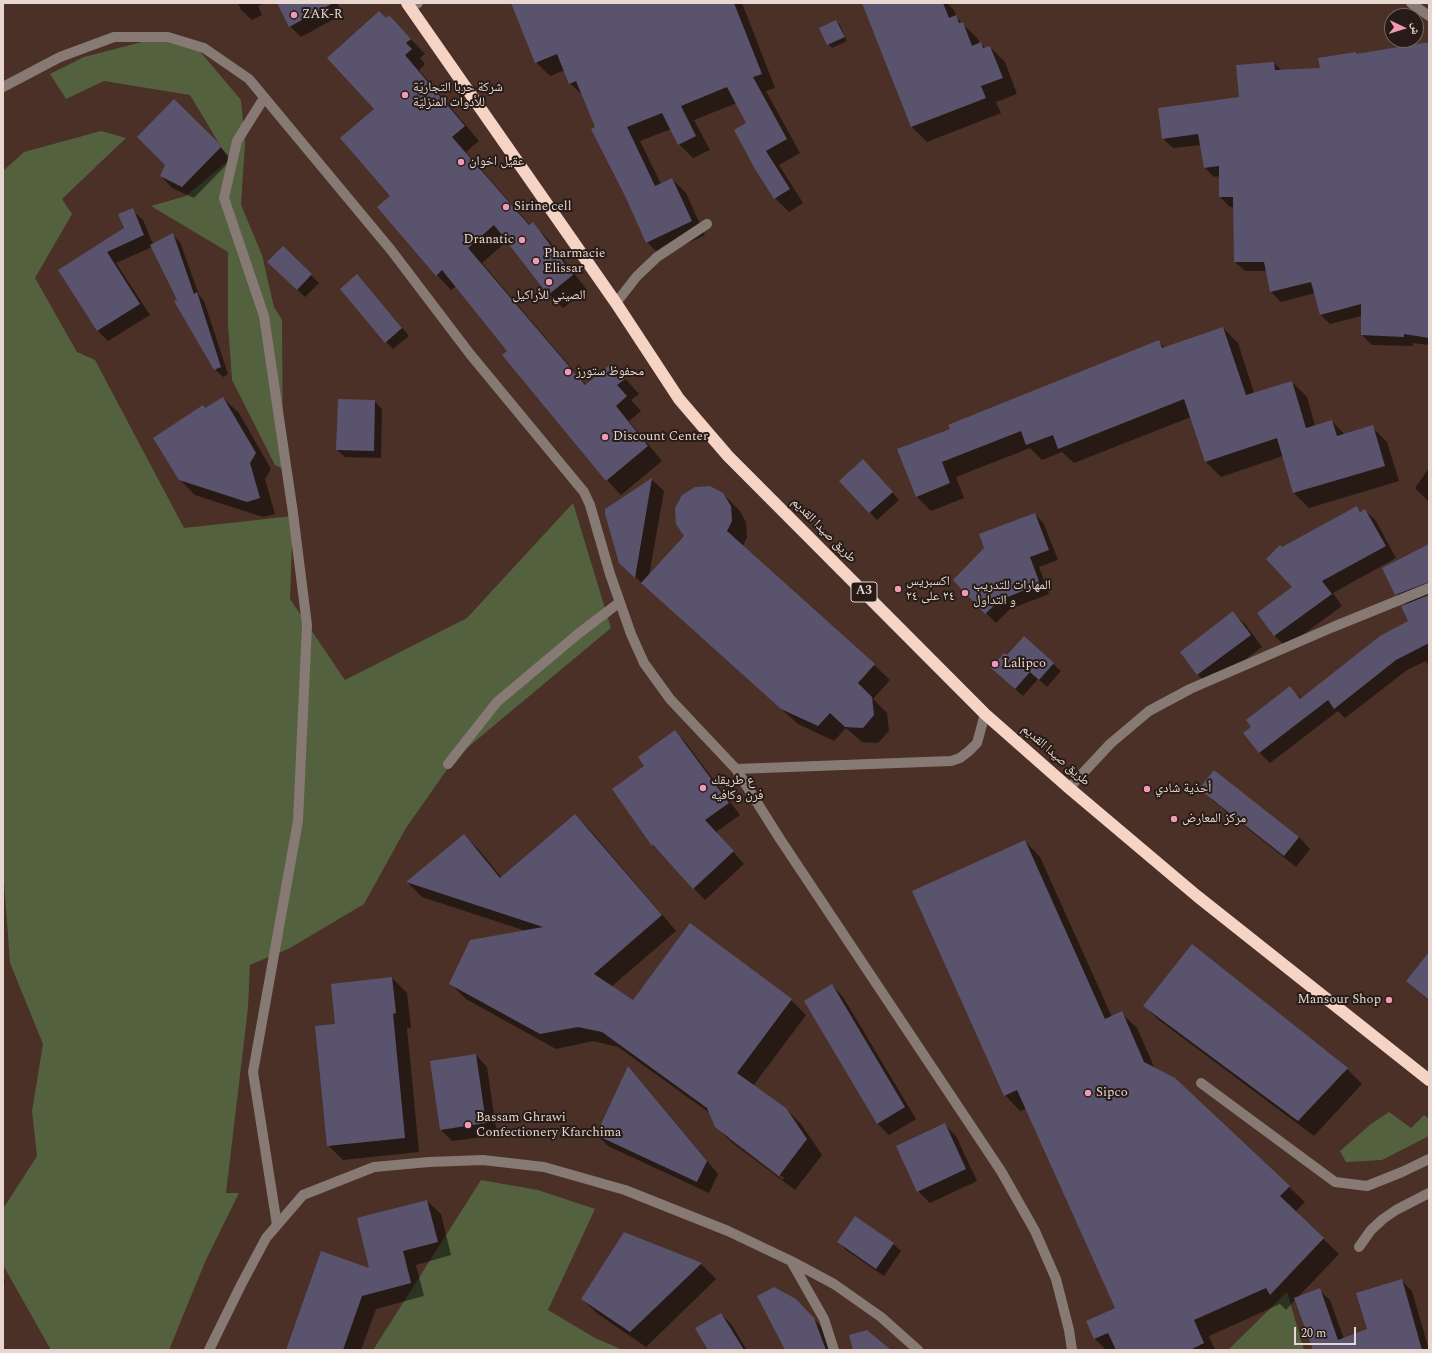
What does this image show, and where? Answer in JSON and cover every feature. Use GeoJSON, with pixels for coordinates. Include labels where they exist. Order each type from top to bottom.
{"type":"FeatureCollection","features":[{"type":"Feature","properties":{"kind":"highway","name":"طريق صيدا القديم"},"geometry":{"type":"LineString","coordinates":[[412,4],[616,303],[679,399],[728,456],[985,714],[1069,788],[1197,896],[1429,1080]]}},
{"type":"Feature","properties":{"kind":"street"},"geometry":{"type":"LineString","coordinates":[[1411,3],[1427,11]]}},
{"type":"Feature","properties":{"kind":"street"},"geometry":{"type":"LineString","coordinates":[[3,87],[60,57],[114,37],[168,36],[204,48],[249,80],[391,250],[470,354],[584,492],[590,505],[610,574],[631,634],[642,657],[670,699],[736,770],[784,846],[1001,1171],[1035,1231],[1056,1279],[1069,1330],[1072,1350]]}},
{"type":"Feature","properties":{"kind":"street"},"geometry":{"type":"LineString","coordinates":[[264,98],[237,141],[224,198],[264,316],[293,513],[307,625],[298,821],[253,1072],[277,1225]]}},
{"type":"Feature","properties":{"kind":"street"},"geometry":{"type":"LineString","coordinates":[[616,303],[637,276],[657,257],[707,224]]}},
{"type":"Feature","properties":{"kind":"street"},"geometry":{"type":"LineString","coordinates":[[1069,788],[1110,744],[1150,711],[1203,683],[1333,627],[1429,588]]}},
{"type":"Feature","properties":{"kind":"street"},"geometry":{"type":"LineString","coordinates":[[448,764],[497,702],[578,634],[620,602]]}},
{"type":"Feature","properties":{"kind":"street"},"geometry":{"type":"LineString","coordinates":[[736,770],[951,761],[960,758],[977,743],[985,714]]}},
{"type":"Feature","properties":{"kind":"street"},"geometry":{"type":"LineString","coordinates":[[1201,1083],[1335,1182],[1367,1186],[1429,1159]]}},
{"type":"Feature","properties":{"kind":"street"},"geometry":{"type":"LineString","coordinates":[[209,1350],[266,1238],[303,1195],[374,1167],[429,1162],[483,1160],[544,1167],[625,1190],[728,1231],[791,1261],[834,1284],[881,1317],[918,1350]]}},
{"type":"Feature","properties":{"kind":"street"},"geometry":{"type":"LineString","coordinates":[[1359,1247],[1371,1230],[1383,1219],[1396,1210],[1429,1193]]}},
{"type":"Feature","properties":{"kind":"street"},"geometry":{"type":"LineString","coordinates":[[791,1261],[824,1319],[834,1350]]}},
{"type":"Feature","properties":{"kind":"green space"},"geometry":{"type":"Polygon","coordinates":[[[173,34],[198,49],[241,100],[245,143],[241,205],[262,255],[274,307],[282,320],[283,469],[275,465],[232,380],[228,324],[228,252],[151,206],[186,196],[229,160],[190,95],[104,81],[66,99],[50,74],[84,57],[173,34]]]}},
{"type":"Feature","properties":{"kind":"green space"},"geometry":{"type":"Polygon","coordinates":[[[101,131],[126,138],[62,199],[72,214],[35,278],[77,352],[95,360],[184,528],[293,516],[290,599],[345,680],[467,618],[573,503],[611,628],[455,758],[406,828],[364,904],[290,948],[250,965],[248,1008],[226,1193],[239,1193],[205,1262],[169,1350],[51,1350],[3,1265],[3,1209],[37,1156],[32,1111],[43,1044],[10,963],[3,868],[3,171],[24,152],[101,131]]]}},
{"type":"Feature","properties":{"kind":"green space"},"geometry":{"type":"Polygon","coordinates":[[[1389,1112],[1411,1128],[1424,1115],[1429,1119],[1429,1136],[1382,1160],[1346,1162],[1340,1151],[1371,1124],[1389,1112]]]}},
{"type":"Feature","properties":{"kind":"green space"},"geometry":{"type":"Polygon","coordinates":[[[481,1180],[538,1190],[595,1209],[548,1310],[595,1338],[623,1350],[373,1350],[481,1180]]]}},
{"type":"Feature","properties":{"kind":"green space"},"geometry":{"type":"Polygon","coordinates":[[[1287,1292],[1304,1350],[1228,1350],[1287,1292]]]}},
{"type":"Feature","properties":{"kind":"building"},"geometry":{"type":"Polygon","coordinates":[[[277,3],[333,3],[289,27],[277,3]]]}},
{"type":"Feature","properties":{"kind":"building"},"geometry":{"type":"Polygon","coordinates":[[[511,3],[734,3],[762,74],[753,77],[787,139],[766,151],[790,189],[774,199],[755,169],[734,130],[746,123],[727,87],[681,106],[696,136],[678,145],[662,113],[627,127],[655,186],[672,178],[692,221],[646,243],[626,198],[591,129],[595,127],[576,81],[569,84],[557,54],[535,63],[511,3]]]}},
{"type":"Feature","properties":{"kind":"building"},"geometry":{"type":"Polygon","coordinates":[[[862,3],[943,3],[949,18],[956,15],[959,23],[963,22],[972,46],[981,42],[983,48],[990,46],[1003,78],[981,86],[986,98],[911,127],[862,3]]]}},
{"type":"Feature","properties":{"kind":"building"},"geometry":{"type":"Polygon","coordinates":[[[379,11],[386,18],[389,15],[411,39],[406,43],[412,49],[405,55],[465,126],[452,137],[529,225],[533,222],[573,275],[548,295],[494,225],[468,248],[585,385],[612,363],[625,379],[617,385],[627,396],[616,406],[648,446],[606,481],[502,355],[507,351],[442,270],[436,276],[377,207],[390,196],[340,138],[374,109],[327,58],[379,11]]]}},
{"type":"Feature","properties":{"kind":"building"},"geometry":{"type":"Polygon","coordinates":[[[836,20],[845,37],[827,45],[819,28],[836,20]]]}},
{"type":"Feature","properties":{"kind":"building"},"geometry":{"type":"Polygon","coordinates":[[[1429,42],[1429,338],[1404,334],[1404,337],[1361,335],[1361,304],[1320,315],[1311,282],[1270,292],[1264,262],[1234,262],[1233,197],[1219,197],[1219,166],[1204,168],[1198,134],[1162,139],[1158,108],[1239,97],[1236,65],[1274,62],[1275,70],[1320,68],[1318,58],[1392,48],[1424,48],[1424,43],[1429,42]]]}},
{"type":"Feature","properties":{"kind":"building"},"geometry":{"type":"Polygon","coordinates":[[[174,99],[222,146],[182,187],[160,176],[165,165],[137,137],[174,99]]]}},
{"type":"Feature","properties":{"kind":"building"},"geometry":{"type":"Polygon","coordinates":[[[133,208],[144,235],[107,252],[140,304],[97,331],[58,270],[124,228],[118,214],[133,208]]]}},
{"type":"Feature","properties":{"kind":"building"},"geometry":{"type":"Polygon","coordinates":[[[173,233],[194,294],[197,292],[221,367],[214,370],[174,301],[177,300],[150,245],[173,233]]]}},
{"type":"Feature","properties":{"kind":"building"},"geometry":{"type":"Polygon","coordinates":[[[283,246],[312,274],[297,290],[267,262],[283,246]]]}},
{"type":"Feature","properties":{"kind":"building"},"geometry":{"type":"Polygon","coordinates":[[[357,274],[402,328],[385,343],[340,289],[357,274]]]}},
{"type":"Feature","properties":{"kind":"building"},"geometry":{"type":"Polygon","coordinates":[[[1223,327],[1246,395],[1292,381],[1306,428],[1332,420],[1337,436],[1373,425],[1385,466],[1293,493],[1277,438],[1205,462],[1184,399],[1058,449],[1053,435],[1026,445],[1021,431],[942,462],[950,483],[916,497],[897,449],[950,429],[948,425],[1159,340],[1162,348],[1223,327]]]}},
{"type":"Feature","properties":{"kind":"building"},"geometry":{"type":"Polygon","coordinates":[[[223,397],[256,453],[250,463],[260,498],[247,502],[179,480],[153,438],[203,405],[205,408],[223,397]]]}},
{"type":"Feature","properties":{"kind":"building"},"geometry":{"type":"Polygon","coordinates":[[[338,399],[375,400],[374,451],[336,450],[338,399]]]}},
{"type":"Feature","properties":{"kind":"building"},"geometry":{"type":"Polygon","coordinates":[[[863,459],[893,492],[869,513],[839,481],[863,459]]]}},
{"type":"Feature","properties":{"kind":"building"},"geometry":{"type":"Polygon","coordinates":[[[652,478],[635,578],[619,563],[605,514],[605,509],[652,478]]]}},
{"type":"Feature","properties":{"kind":"building"},"geometry":{"type":"Polygon","coordinates":[[[710,486],[723,493],[731,506],[732,521],[727,531],[875,664],[858,683],[872,697],[874,715],[863,728],[845,727],[830,713],[818,726],[781,709],[641,583],[684,536],[676,524],[675,508],[682,495],[695,487],[710,486]]]}},
{"type":"Feature","properties":{"kind":"building"},"geometry":{"type":"Polygon","coordinates":[[[1357,506],[1360,512],[1365,509],[1386,546],[1322,581],[1332,594],[1274,636],[1257,613],[1292,587],[1266,559],[1280,545],[1282,547],[1357,506]]]}},
{"type":"Feature","properties":{"kind":"building"},"geometry":{"type":"Polygon","coordinates":[[[1035,513],[1049,550],[1030,557],[1040,584],[1000,600],[985,614],[953,580],[984,548],[979,534],[1035,513]]]}},
{"type":"Feature","properties":{"kind":"building"},"geometry":{"type":"Polygon","coordinates":[[[1429,544],[1429,582],[1395,595],[1382,568],[1429,544]]]}},
{"type":"Feature","properties":{"kind":"building"},"geometry":{"type":"Polygon","coordinates":[[[1429,595],[1429,643],[1396,660],[1334,709],[1328,700],[1259,753],[1243,733],[1251,727],[1246,720],[1290,686],[1300,699],[1380,636],[1408,621],[1401,606],[1429,595]]]}},
{"type":"Feature","properties":{"kind":"building"},"geometry":{"type":"Polygon","coordinates":[[[1233,611],[1251,635],[1197,675],[1180,652],[1233,611]]]}},
{"type":"Feature","properties":{"kind":"building"},"geometry":{"type":"Polygon","coordinates":[[[1024,636],[1054,663],[1039,680],[1030,672],[1015,689],[991,668],[1004,653],[1007,655],[1024,636]]]}},
{"type":"Feature","properties":{"kind":"building"},"geometry":{"type":"Polygon","coordinates":[[[675,730],[729,803],[705,820],[734,851],[693,889],[653,845],[652,846],[612,789],[644,766],[638,757],[675,730]]]}},
{"type":"Feature","properties":{"kind":"building"},"geometry":{"type":"Polygon","coordinates":[[[1214,770],[1299,837],[1284,856],[1199,789],[1214,770]]]}},
{"type":"Feature","properties":{"kind":"building"},"geometry":{"type":"Polygon","coordinates":[[[575,814],[662,915],[594,974],[633,1000],[690,923],[792,999],[737,1073],[786,1108],[807,1139],[779,1176],[715,1127],[707,1108],[602,1032],[578,1027],[540,1034],[449,984],[470,940],[543,927],[406,882],[464,834],[500,878],[575,814]]]}},
{"type":"Feature","properties":{"kind":"building","name":"Sipco"},"geometry":{"type":"Polygon","coordinates":[[[1025,840],[1105,1019],[1122,1011],[1144,1062],[1175,1078],[1290,1186],[1280,1196],[1324,1238],[1270,1295],[1266,1288],[1194,1320],[1204,1343],[1190,1350],[1116,1350],[1108,1333],[1094,1339],[1086,1321],[1115,1308],[1017,1090],[1004,1096],[912,891],[1025,840]]]}},
{"type":"Feature","properties":{"kind":"building"},"geometry":{"type":"Polygon","coordinates":[[[1192,944],[1348,1068],[1298,1121],[1143,1006],[1192,944]]]}},
{"type":"Feature","properties":{"kind":"building"},"geometry":{"type":"Polygon","coordinates":[[[1429,952],[1429,1000],[1406,981],[1429,952]]]}},
{"type":"Feature","properties":{"kind":"building"},"geometry":{"type":"Polygon","coordinates":[[[392,977],[396,1013],[393,1014],[405,1138],[327,1146],[315,1026],[335,1024],[331,984],[392,977]]]}},
{"type":"Feature","properties":{"kind":"building"},"geometry":{"type":"Polygon","coordinates":[[[832,984],[905,1107],[877,1124],[804,1001],[832,984]]]}},
{"type":"Feature","properties":{"kind":"building"},"geometry":{"type":"Polygon","coordinates":[[[476,1054],[486,1123],[440,1130],[430,1061],[476,1054]]]}},
{"type":"Feature","properties":{"kind":"building"},"geometry":{"type":"Polygon","coordinates":[[[628,1066],[707,1161],[697,1182],[596,1135],[628,1066]]]}},
{"type":"Feature","properties":{"kind":"building"},"geometry":{"type":"Polygon","coordinates":[[[945,1123],[966,1169],[917,1192],[896,1146],[945,1123]]]}},
{"type":"Feature","properties":{"kind":"building"},"geometry":{"type":"Polygon","coordinates":[[[427,1200],[438,1242],[403,1251],[411,1283],[362,1296],[343,1350],[286,1350],[321,1251],[369,1268],[357,1218],[427,1200]]]}},
{"type":"Feature","properties":{"kind":"building"},"geometry":{"type":"Polygon","coordinates":[[[855,1216],[894,1243],[876,1269],[837,1242],[855,1216]]]}},
{"type":"Feature","properties":{"kind":"building"},"geometry":{"type":"Polygon","coordinates":[[[624,1232],[702,1263],[630,1332],[581,1299],[624,1232]]]}},
{"type":"Feature","properties":{"kind":"building"},"geometry":{"type":"Polygon","coordinates":[[[1402,1279],[1422,1350],[1313,1350],[1294,1298],[1320,1288],[1338,1340],[1367,1329],[1356,1293],[1402,1279]]]}},
{"type":"Feature","properties":{"kind":"building"},"geometry":{"type":"Polygon","coordinates":[[[774,1287],[796,1299],[814,1318],[826,1350],[785,1350],[757,1296],[774,1287]]]}},
{"type":"Feature","properties":{"kind":"building"},"geometry":{"type":"Polygon","coordinates":[[[721,1313],[744,1350],[708,1350],[695,1328],[721,1313]]]}},
{"type":"Feature","properties":{"kind":"building"},"geometry":{"type":"Polygon","coordinates":[[[867,1330],[891,1350],[853,1350],[849,1335],[867,1330]]]}},
{"type":"Feature","properties":{"kind":"place","name":"ZAK-R"},"geometry":{"type":"Point","coordinates":[294,15]}},
{"type":"Feature","properties":{"kind":"place","name":"شركة حربا التجاريّة للأدوات المنزليّة"},"geometry":{"type":"Point","coordinates":[405,95]}},
{"type":"Feature","properties":{"kind":"place","name":"عقيل اخوان"},"geometry":{"type":"Point","coordinates":[461,162]}},
{"type":"Feature","properties":{"kind":"place","name":"Sirine cell"},"geometry":{"type":"Point","coordinates":[506,207]}},
{"type":"Feature","properties":{"kind":"place","name":"Dranatic"},"geometry":{"type":"Point","coordinates":[522,240]}},
{"type":"Feature","properties":{"kind":"place","name":"Pharmacie Elissar"},"geometry":{"type":"Point","coordinates":[536,261]}},
{"type":"Feature","properties":{"kind":"place","name":"الصيني للأراكيل"},"geometry":{"type":"Point","coordinates":[549,282]}},
{"type":"Feature","properties":{"kind":"place","name":"محفوظ ستورز"},"geometry":{"type":"Point","coordinates":[568,372]}},
{"type":"Feature","properties":{"kind":"place","name":"Discount Center"},"geometry":{"type":"Point","coordinates":[605,437]}},
{"type":"Feature","properties":{"kind":"place","name":"اكسبريس ٢٤ على ٢٤"},"geometry":{"type":"Point","coordinates":[898,589]}},
{"type":"Feature","properties":{"kind":"place","name":"المهارات للتدريب و التداول"},"geometry":{"type":"Point","coordinates":[965,593]}},
{"type":"Feature","properties":{"kind":"place","name":"Lalipco"},"geometry":{"type":"Point","coordinates":[995,664]}},
{"type":"Feature","properties":{"kind":"place","name":"ع طريقك فرن وكافيه"},"geometry":{"type":"Point","coordinates":[703,788]}},
{"type":"Feature","properties":{"kind":"place","name":"أحذية شادي"},"geometry":{"type":"Point","coordinates":[1147,789]}},
{"type":"Feature","properties":{"kind":"place","name":"مركز المعارض"},"geometry":{"type":"Point","coordinates":[1174,819]}},
{"type":"Feature","properties":{"kind":"place","name":"Mansour Shop"},"geometry":{"type":"Point","coordinates":[1389,1000]}},
{"type":"Feature","properties":{"kind":"place","name":"Sipco"},"geometry":{"type":"Point","coordinates":[1088,1093]}},
{"type":"Feature","properties":{"kind":"place","name":"Bassam Ghrawi Confectionery Kfarchima"},"geometry":{"type":"Point","coordinates":[468,1125]}}]}
